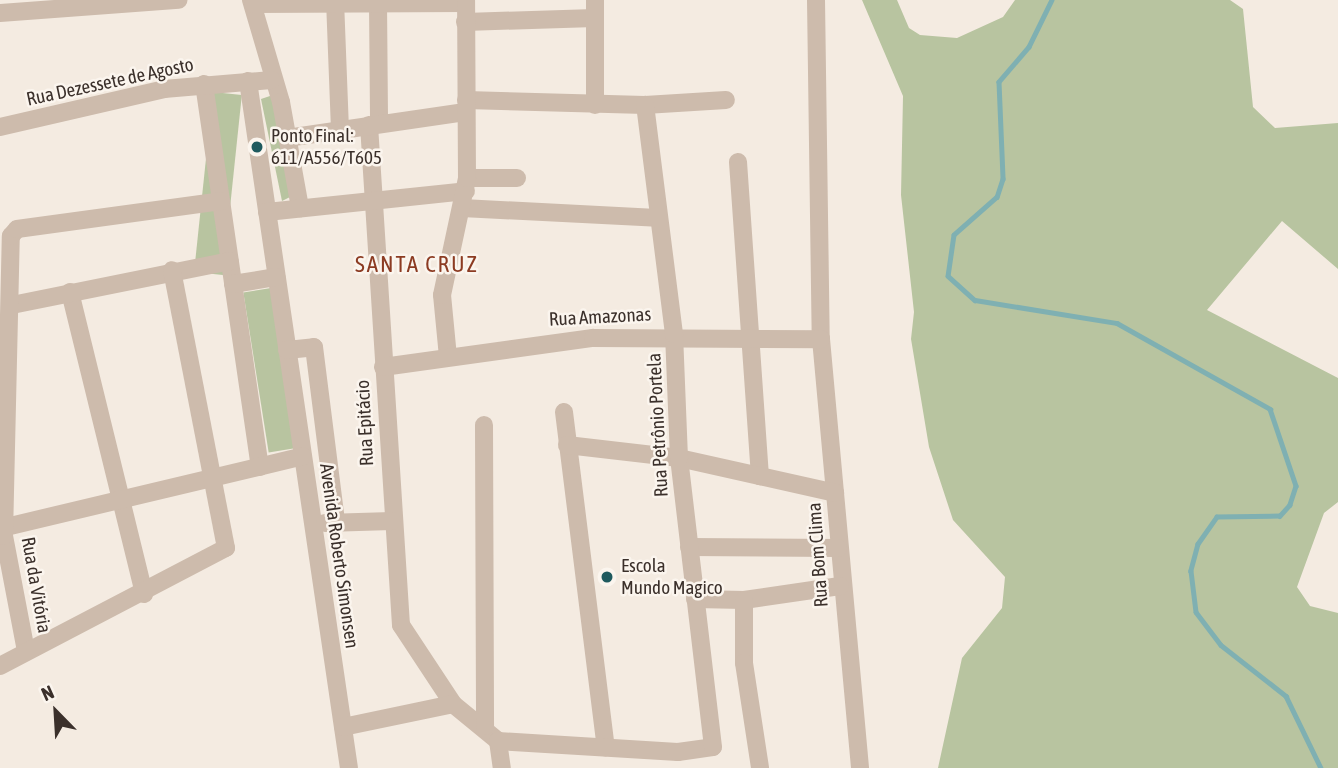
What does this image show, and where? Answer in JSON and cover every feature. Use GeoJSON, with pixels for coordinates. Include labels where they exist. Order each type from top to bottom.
{"type":"FeatureCollection","features":[{"type":"Feature","properties":{"kind":"street"},"geometry":{"type":"LineString","coordinates":[[0,13],[179,0]]}},
{"type":"Feature","properties":{"kind":"street","name":"Rua Bom Clima"},"geometry":{"type":"LineString","coordinates":[[816,0],[821,339],[835,493],[840,586],[860,768]]}},
{"type":"Feature","properties":{"kind":"street"},"geometry":{"type":"LineString","coordinates":[[335,1],[340,131]]}},
{"type":"Feature","properties":{"kind":"street"},"geometry":{"type":"LineString","coordinates":[[300,208],[288,138],[252,2],[466,2],[465,192],[442,295],[448,358]]}},
{"type":"Feature","properties":{"kind":"street","name":"Rua Epitácio"},"geometry":{"type":"LineString","coordinates":[[378,2],[374,124],[383,367],[401,625],[453,704]]}},
{"type":"Feature","properties":{"kind":"street"},"geometry":{"type":"LineString","coordinates":[[465,22],[595,9],[595,105]]}},
{"type":"Feature","properties":{"kind":"street","name":"Rua Dezessete de Agosto"},"geometry":{"type":"LineString","coordinates":[[0,127],[204,84],[272,80]]}},
{"type":"Feature","properties":{"kind":"street","name":"Avenida Roberto Símonsen"},"geometry":{"type":"LineString","coordinates":[[248,81],[349,768]]}},
{"type":"Feature","properties":{"kind":"street"},"geometry":{"type":"LineString","coordinates":[[204,84],[260,467]]}},
{"type":"Feature","properties":{"kind":"street"},"geometry":{"type":"LineString","coordinates":[[288,138],[340,131],[465,106],[652,105],[726,100]]}},
{"type":"Feature","properties":{"kind":"street","name":"Rua Petrônio Portela"},"geometry":{"type":"LineString","coordinates":[[652,105],[657,218],[674,334],[679,458],[695,599],[704,754]]}},
{"type":"Feature","properties":{"kind":"street"},"geometry":{"type":"LineString","coordinates":[[738,162],[760,476]]}},
{"type":"Feature","properties":{"kind":"street"},"geometry":{"type":"LineString","coordinates":[[267,212],[377,198],[465,192],[517,178]]}},
{"type":"Feature","properties":{"kind":"street"},"geometry":{"type":"LineString","coordinates":[[465,192],[657,218]]}},
{"type":"Feature","properties":{"kind":"street","name":"Rua da Vitória"},"geometry":{"type":"LineString","coordinates":[[26,651],[5,573],[13,232],[221,201]]}},
{"type":"Feature","properties":{"kind":"street"},"geometry":{"type":"LineString","coordinates":[[12,305],[172,270],[230,261]]}},
{"type":"Feature","properties":{"kind":"street"},"geometry":{"type":"LineString","coordinates":[[0,666],[144,594],[226,548],[172,270]]}},
{"type":"Feature","properties":{"kind":"street"},"geometry":{"type":"LineString","coordinates":[[233,284],[276,277]]}},
{"type":"Feature","properties":{"kind":"street"},"geometry":{"type":"LineString","coordinates":[[70,292],[118,503],[144,594]]}},
{"type":"Feature","properties":{"kind":"street","name":"Rua Amazonas"},"geometry":{"type":"LineString","coordinates":[[383,367],[448,358],[528,342],[674,334],[821,339]]}},
{"type":"Feature","properties":{"kind":"street","name":"Avenida Roberto Símonsen"},"geometry":{"type":"LineString","coordinates":[[287,350],[314,347],[336,522]]}},
{"type":"Feature","properties":{"kind":"street"},"geometry":{"type":"LineString","coordinates":[[564,412],[606,747]]}},
{"type":"Feature","properties":{"kind":"street"},"geometry":{"type":"LineString","coordinates":[[298,423],[323,420]]}},
{"type":"Feature","properties":{"kind":"street"},"geometry":{"type":"LineString","coordinates":[[484,425],[485,726]]}},
{"type":"Feature","properties":{"kind":"street"},"geometry":{"type":"LineString","coordinates":[[567,445],[679,458],[835,493]]}},
{"type":"Feature","properties":{"kind":"street"},"geometry":{"type":"LineString","coordinates":[[6,527],[214,481],[303,456]]}},
{"type":"Feature","properties":{"kind":"street"},"geometry":{"type":"LineString","coordinates":[[313,523],[392,521]]}},
{"type":"Feature","properties":{"kind":"street"},"geometry":{"type":"LineString","coordinates":[[689,547],[838,548]]}},
{"type":"Feature","properties":{"kind":"street"},"geometry":{"type":"LineString","coordinates":[[695,599],[744,600],[840,586]]}},
{"type":"Feature","properties":{"kind":"street"},"geometry":{"type":"LineString","coordinates":[[744,600],[744,663],[760,768]]}},
{"type":"Feature","properties":{"kind":"street"},"geometry":{"type":"LineString","coordinates":[[343,727],[453,704],[485,726],[498,741],[502,768]]}},
{"type":"Feature","properties":{"kind":"street"},"geometry":{"type":"LineString","coordinates":[[498,741],[704,754]]}},
{"type":"Feature","properties":{"kind":"green space"},"geometry":{"type":"Polygon","coordinates":[[[862,0],[897,0],[909,28],[920,35],[957,38],[1003,17],[1015,0],[1230,0],[1243,9],[1253,107],[1275,128],[1338,123],[1338,269],[1282,221],[1207,310],[1338,378],[1338,502],[1324,513],[1297,587],[1310,606],[1338,613],[1338,768],[938,768],[962,658],[1002,608],[1005,577],[953,520],[929,447],[911,339],[914,312],[901,195],[903,96],[862,0]]]}},
{"type":"Feature","properties":{"kind":"green space"},"geometry":{"type":"Polygon","coordinates":[[[213,92],[242,95],[223,275],[194,272],[213,92]]]}},
{"type":"Feature","properties":{"kind":"green space"},"geometry":{"type":"Polygon","coordinates":[[[273,95],[292,196],[282,201],[261,99],[273,95]]]}},
{"type":"Feature","properties":{"kind":"green space"},"geometry":{"type":"Polygon","coordinates":[[[271,288],[296,448],[269,452],[243,292],[271,288]]]}},
{"type":"Feature","properties":{"kind":"waterway"},"geometry":{"type":"LineString","coordinates":[[1052,0],[1029,47],[999,82],[1003,179],[997,197],[954,235],[948,276],[975,300],[1117,323],[1270,409],[1296,486],[1290,505],[1280,516],[1217,517],[1198,544],[1191,571],[1196,612],[1221,645],[1286,696],[1321,768]]}},
{"type":"Feature","properties":{"kind":"place","name":"Ponto Final: 611/A556/T605"},"geometry":{"type":"Point","coordinates":[257,147]}},
{"type":"Feature","properties":{"kind":"place","name":"Escola Mundo Magico"},"geometry":{"type":"Point","coordinates":[607,577]}},
{"type":"Feature","properties":{"kind":"district","name":"SANTA CRUZ"},"geometry":{"type":"Point","coordinates":[417,264]}}]}
